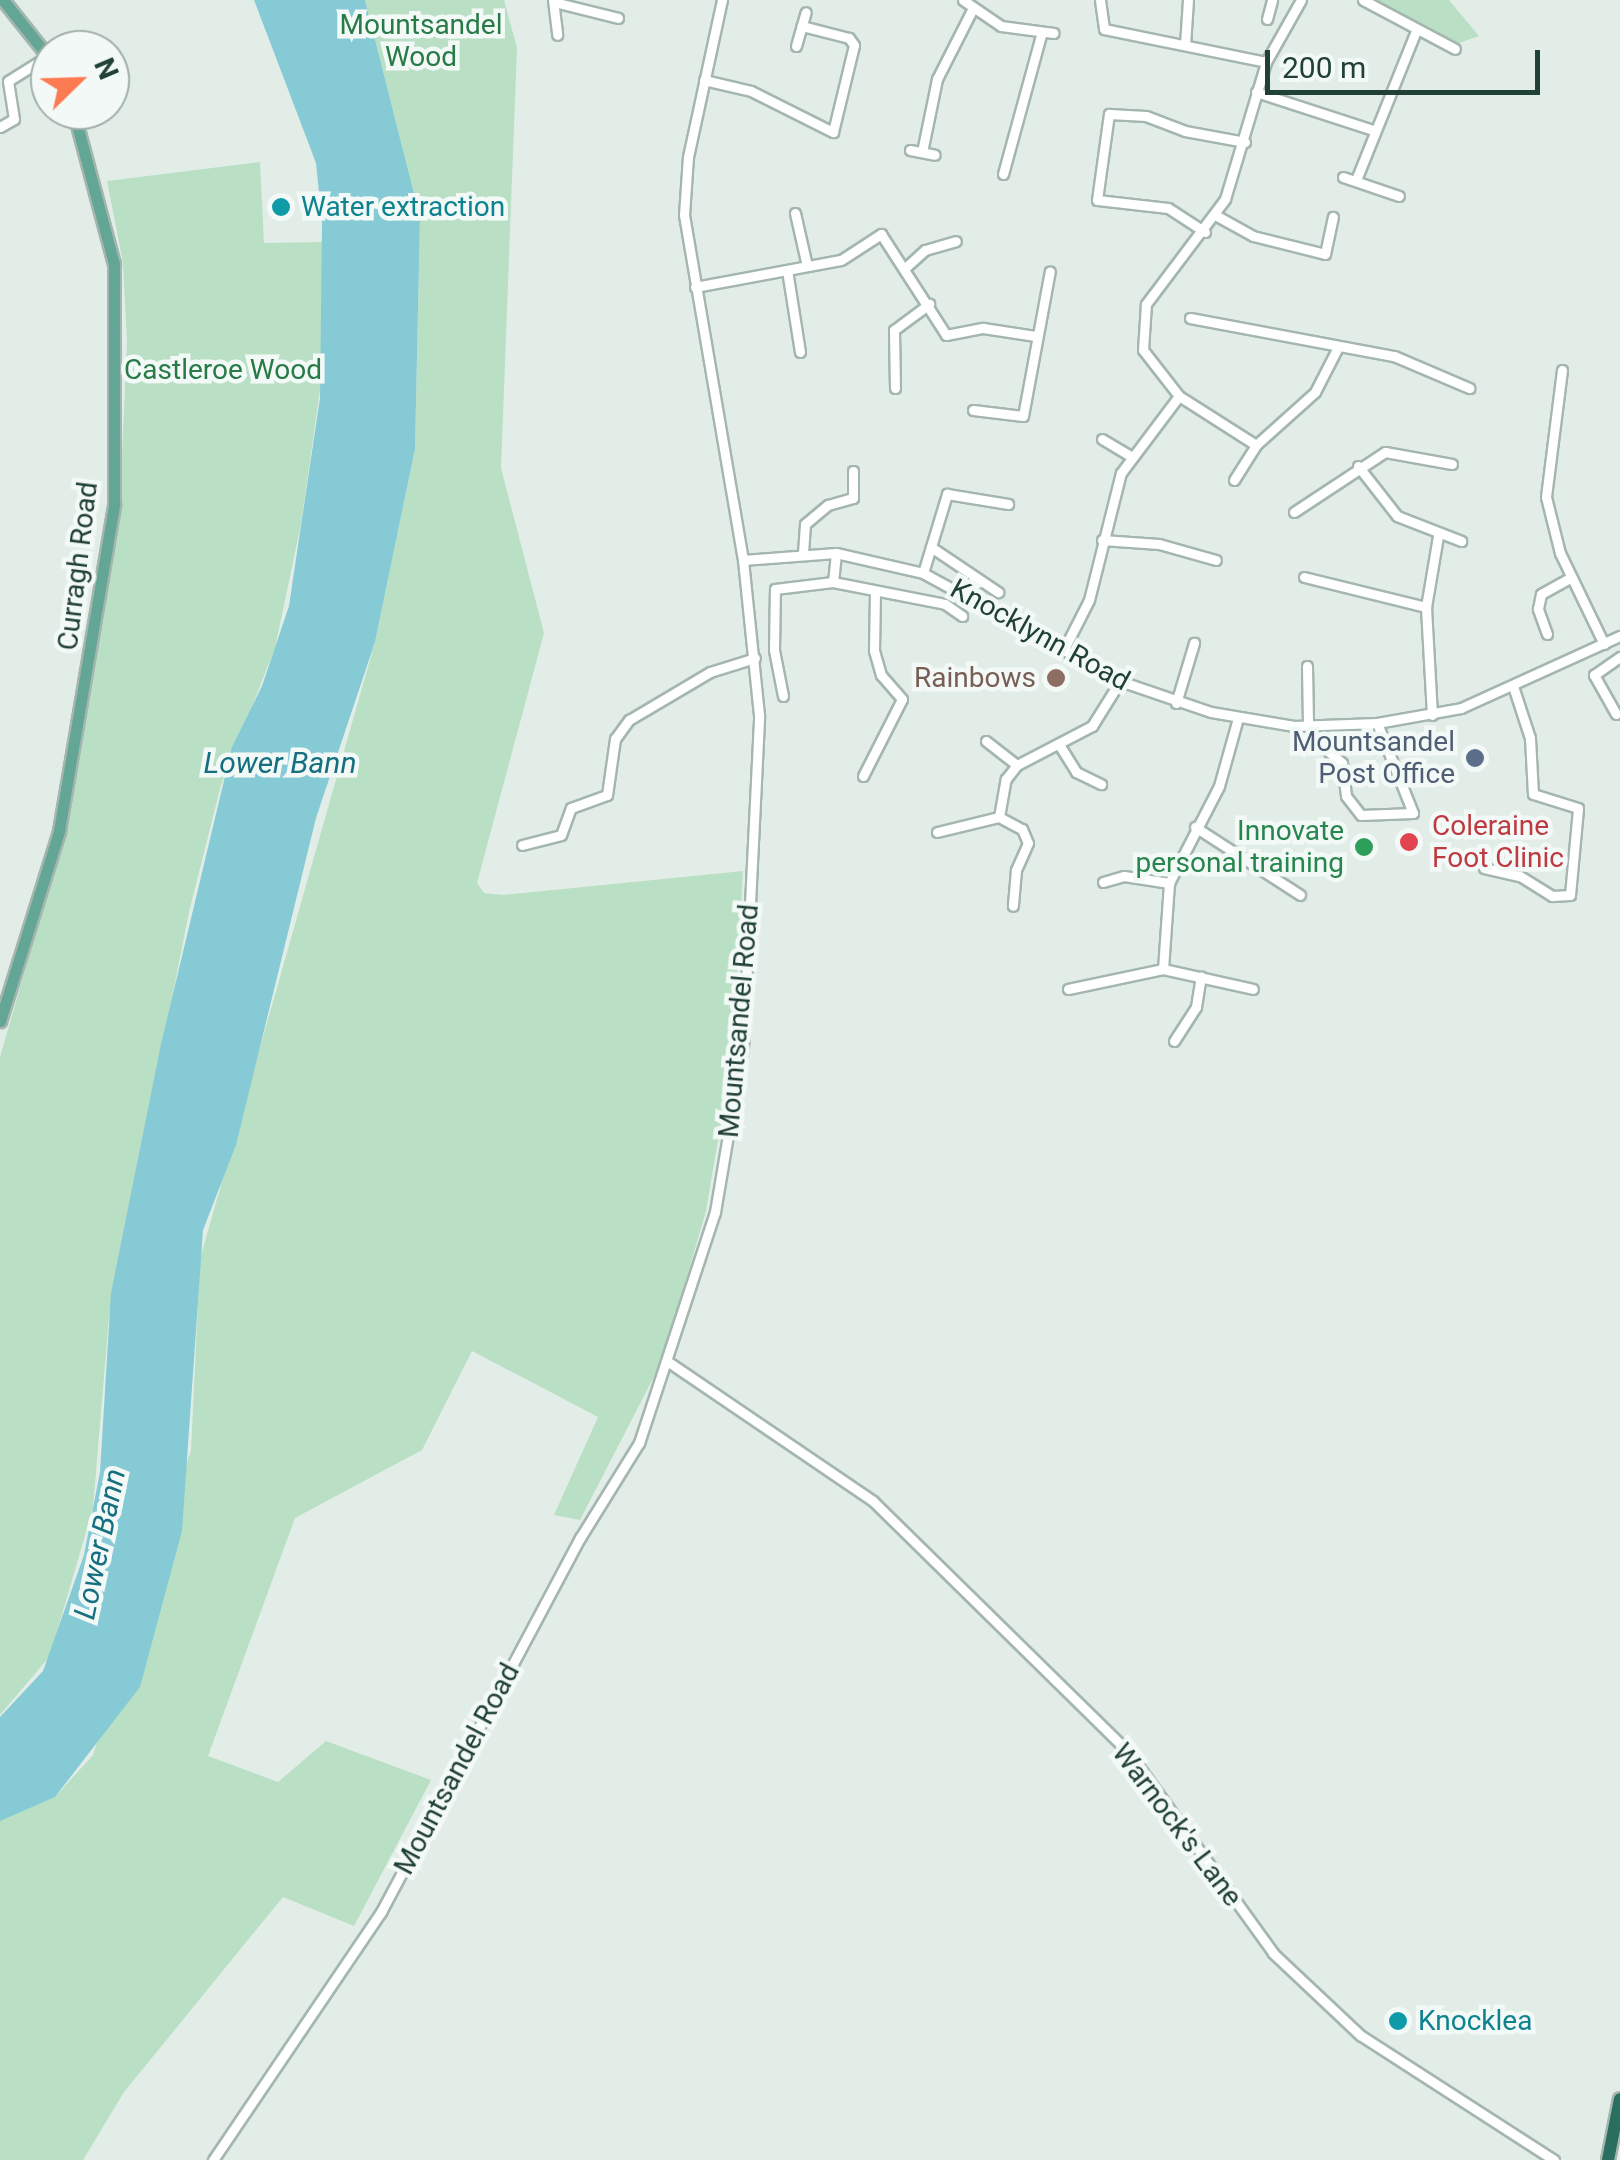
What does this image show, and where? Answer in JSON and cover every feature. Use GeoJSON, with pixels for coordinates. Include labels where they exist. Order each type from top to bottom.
{"type":"FeatureCollection","features":[{"type":"Feature","properties":{"kind":"highway"},"geometry":{"type":"LineString","coordinates":[[1608,2160],[1620,2099]]}},
{"type":"Feature","properties":{"kind":"main road"},"geometry":{"type":"LineString","coordinates":[[4,0],[30,33]]}},
{"type":"Feature","properties":{"kind":"main road","name":"Curragh Road"},"geometry":{"type":"LineString","coordinates":[[0,1021],[58,831],[114,505],[114,264],[78,130]]}},
{"type":"Feature","properties":{"kind":"street","name":"Mountsandel Road"},"geometry":{"type":"LineString","coordinates":[[213,2160],[381,1912],[580,1538],[639,1442],[670,1364],[715,1212],[742,1047],[759,716],[743,560],[683,199],[722,0]]}},
{"type":"Feature","properties":{"kind":"street"},"geometry":{"type":"LineString","coordinates":[[963,0],[1002,26],[1054,33]]}},
{"type":"Feature","properties":{"kind":"street"},"geometry":{"type":"LineString","coordinates":[[1100,0],[1104,29],[1266,62]]}},
{"type":"Feature","properties":{"kind":"street"},"geometry":{"type":"LineString","coordinates":[[1185,45],[1188,0]]}},
{"type":"Feature","properties":{"kind":"street"},"geometry":{"type":"LineString","coordinates":[[1267,19],[1272,0]]}},
{"type":"Feature","properties":{"kind":"street"},"geometry":{"type":"LineString","coordinates":[[1363,0],[1456,49]]}},
{"type":"Feature","properties":{"kind":"street"},"geometry":{"type":"LineString","coordinates":[[557,36],[554,1],[618,18]]}},
{"type":"Feature","properties":{"kind":"street"},"geometry":{"type":"LineString","coordinates":[[1256,445],[1180,396],[1144,350],[1141,319],[1154,292],[1216,216],[1246,142],[1266,62],[1296,2]]}},
{"type":"Feature","properties":{"kind":"street"},"geometry":{"type":"LineString","coordinates":[[922,152],[937,79],[973,8]]}},
{"type":"Feature","properties":{"kind":"street"},"geometry":{"type":"LineString","coordinates":[[796,46],[806,12]]}},
{"type":"Feature","properties":{"kind":"street"},"geometry":{"type":"LineString","coordinates":[[704,80],[752,91],[834,132],[854,45],[849,38],[802,26]]}},
{"type":"Feature","properties":{"kind":"street"},"geometry":{"type":"LineString","coordinates":[[1356,180],[1372,130],[1416,31]]}},
{"type":"Feature","properties":{"kind":"street"},"geometry":{"type":"LineString","coordinates":[[1003,174],[1041,34]]}},
{"type":"Feature","properties":{"kind":"street"},"geometry":{"type":"LineString","coordinates":[[0,128],[14,119],[8,81],[30,68]]}},
{"type":"Feature","properties":{"kind":"street"},"geometry":{"type":"LineString","coordinates":[[1256,92],[1372,130]]}},
{"type":"Feature","properties":{"kind":"street"},"geometry":{"type":"LineString","coordinates":[[1205,232],[1168,208],[1096,200],[1109,114],[1118,110],[1246,142]]}},
{"type":"Feature","properties":{"kind":"street"},"geometry":{"type":"LineString","coordinates":[[910,150],[934,155]]}},
{"type":"Feature","properties":{"kind":"street"},"geometry":{"type":"LineString","coordinates":[[1343,176],[1399,196]]}},
{"type":"Feature","properties":{"kind":"street"},"geometry":{"type":"LineString","coordinates":[[796,214],[806,266]]}},
{"type":"Feature","properties":{"kind":"street"},"geometry":{"type":"LineString","coordinates":[[1216,216],[1253,236],[1325,254],[1333,217]]}},
{"type":"Feature","properties":{"kind":"street"},"geometry":{"type":"LineString","coordinates":[[695,287],[841,260],[881,234],[953,338],[983,328],[1035,336]]}},
{"type":"Feature","properties":{"kind":"street"},"geometry":{"type":"LineString","coordinates":[[904,268],[925,250],[956,240]]}},
{"type":"Feature","properties":{"kind":"street"},"geometry":{"type":"LineString","coordinates":[[787,270],[800,352]]}},
{"type":"Feature","properties":{"kind":"street"},"geometry":{"type":"LineString","coordinates":[[973,410],[1024,416],[1035,336],[1050,271]]}},
{"type":"Feature","properties":{"kind":"street"},"geometry":{"type":"LineString","coordinates":[[894,388],[894,330],[929,304]]}},
{"type":"Feature","properties":{"kind":"street"},"geometry":{"type":"LineString","coordinates":[[1190,318],[1337,349],[1394,356],[1469,388]]}},
{"type":"Feature","properties":{"kind":"street"},"geometry":{"type":"LineString","coordinates":[[1234,480],[1256,445],[1315,392],[1337,349]]}},
{"type":"Feature","properties":{"kind":"street"},"geometry":{"type":"LineString","coordinates":[[1562,370],[1545,480],[1556,540],[1604,644]]}},
{"type":"Feature","properties":{"kind":"street"},"geometry":{"type":"LineString","coordinates":[[1064,652],[1089,600],[1102,540],[1129,456],[1180,396]]}},
{"type":"Feature","properties":{"kind":"street"},"geometry":{"type":"LineString","coordinates":[[1102,439],[1129,456]]}},
{"type":"Feature","properties":{"kind":"street"},"geometry":{"type":"LineString","coordinates":[[1294,512],[1358,466],[1394,450],[1452,464]]}},
{"type":"Feature","properties":{"kind":"street"},"geometry":{"type":"LineString","coordinates":[[1358,466],[1397,516],[1438,536],[1462,541]]}},
{"type":"Feature","properties":{"kind":"street"},"geometry":{"type":"LineString","coordinates":[[804,553],[805,524],[828,505],[853,498],[853,471]]}},
{"type":"Feature","properties":{"kind":"street"},"geometry":{"type":"LineString","coordinates":[[923,573],[948,494],[1008,504]]}},
{"type":"Feature","properties":{"kind":"street"},"geometry":{"type":"LineString","coordinates":[[1432,715],[1426,607],[1438,536]]}},
{"type":"Feature","properties":{"kind":"street"},"geometry":{"type":"LineString","coordinates":[[1102,540],[1159,544],[1216,560]]}},
{"type":"Feature","properties":{"kind":"street"},"geometry":{"type":"LineString","coordinates":[[931,547],[998,592]]}},
{"type":"Feature","properties":{"kind":"street"},"geometry":{"type":"LineString","coordinates":[[833,582],[836,553]]}},
{"type":"Feature","properties":{"kind":"street","name":"Knocklynn Road"},"geometry":{"type":"LineString","coordinates":[[743,560],[836,553],[923,573],[1120,682],[1176,703],[1238,718],[1308,726],[1376,723],[1432,715],[1514,689],[1620,636]]}},
{"type":"Feature","properties":{"kind":"street"},"geometry":{"type":"LineString","coordinates":[[1304,577],[1426,607]]}},
{"type":"Feature","properties":{"kind":"street"},"geometry":{"type":"LineString","coordinates":[[1548,634],[1538,609],[1541,594],[1572,577]]}},
{"type":"Feature","properties":{"kind":"street"},"geometry":{"type":"LineString","coordinates":[[783,696],[774,650],[775,589],[833,582],[874,594],[944,604],[962,616]]}},
{"type":"Feature","properties":{"kind":"street"},"geometry":{"type":"LineString","coordinates":[[863,776],[902,700],[881,675],[874,650],[874,594]]}},
{"type":"Feature","properties":{"kind":"street"},"geometry":{"type":"LineString","coordinates":[[1176,703],[1194,643]]}},
{"type":"Feature","properties":{"kind":"street"},"geometry":{"type":"LineString","coordinates":[[1616,714],[1594,675],[1620,657]]}},
{"type":"Feature","properties":{"kind":"street"},"geometry":{"type":"LineString","coordinates":[[522,845],[560,835],[571,808],[607,795],[615,739],[629,720],[710,672],[754,658]]}},
{"type":"Feature","properties":{"kind":"street"},"geometry":{"type":"LineString","coordinates":[[1307,666],[1308,726]]}},
{"type":"Feature","properties":{"kind":"street"},"geometry":{"type":"LineString","coordinates":[[999,817],[1006,779],[1017,765],[1060,746],[1101,718],[1120,682]]}},
{"type":"Feature","properties":{"kind":"street"},"geometry":{"type":"LineString","coordinates":[[1484,868],[1520,876],[1552,896],[1570,895],[1578,805],[1533,794],[1530,738],[1514,689]]}},
{"type":"Feature","properties":{"kind":"street"},"geometry":{"type":"LineString","coordinates":[[1163,969],[1169,883],[1219,786],[1238,718]]}},
{"type":"Feature","properties":{"kind":"street"},"geometry":{"type":"LineString","coordinates":[[1328,752],[1342,763],[1346,796],[1362,815],[1413,813],[1376,723]]}},
{"type":"Feature","properties":{"kind":"street"},"geometry":{"type":"LineString","coordinates":[[986,741],[1017,765]]}},
{"type":"Feature","properties":{"kind":"street"},"geometry":{"type":"LineString","coordinates":[[1060,746],[1076,772],[1101,784]]}},
{"type":"Feature","properties":{"kind":"street"},"geometry":{"type":"LineString","coordinates":[[937,832],[999,817],[1022,830],[1028,843],[1016,870],[1013,906]]}},
{"type":"Feature","properties":{"kind":"street"},"geometry":{"type":"LineString","coordinates":[[1195,827],[1300,895]]}},
{"type":"Feature","properties":{"kind":"street"},"geometry":{"type":"LineString","coordinates":[[1103,882],[1124,876],[1169,883]]}},
{"type":"Feature","properties":{"kind":"street"},"geometry":{"type":"LineString","coordinates":[[1068,990],[1163,969],[1253,989]]}},
{"type":"Feature","properties":{"kind":"street"},"geometry":{"type":"LineString","coordinates":[[1174,1040],[1196,1007],[1201,976]]}},
{"type":"Feature","properties":{"kind":"street","name":"Warnock's Lane"},"geometry":{"type":"LineString","coordinates":[[670,1364],[873,1501],[1129,1754],[1273,1953],[1360,2035],[1554,2160]]}},
{"type":"Feature","properties":{"kind":"green space","name":"Mountsandel Wood"},"geometry":{"type":"Polygon","coordinates":[[[365,0],[504,0],[517,48],[501,468],[544,633],[477,883],[484,893],[503,895],[743,871],[733,1051],[706,1211],[663,1359],[580,1520],[554,1515],[598,1417],[472,1351],[422,1450],[295,1518],[208,1756],[278,1782],[326,1741],[431,1780],[354,1926],[283,1897],[124,2092],[83,2160],[0,2160],[0,1819],[55,1797],[93,1755],[191,1450],[200,1259],[375,642],[415,449],[420,217],[365,0]]]}},
{"type":"Feature","properties":{"kind":"green space"},"geometry":{"type":"Polygon","coordinates":[[[1372,0],[1449,0],[1479,36],[1459,43],[1372,0]]]}},
{"type":"Feature","properties":{"kind":"green space","name":"Castleroe Wood"},"geometry":{"type":"Polygon","coordinates":[[[260,162],[264,243],[323,242],[321,383],[301,524],[275,648],[221,785],[189,912],[109,1317],[93,1508],[50,1656],[0,1715],[0,1057],[69,817],[119,523],[127,342],[123,263],[107,181],[260,162]]]}},
{"type":"Feature","properties":{"kind":"water","name":"Lower Bann"},"geometry":{"type":"Polygon","coordinates":[[[254,0],[365,0],[420,217],[415,449],[375,642],[316,818],[236,1145],[203,1230],[182,1531],[140,1687],[55,1797],[0,1821],[0,1717],[43,1671],[84,1555],[100,1472],[111,1293],[161,1044],[232,747],[262,686],[289,606],[320,398],[322,222],[316,163],[254,0]]]}},
{"type":"Feature","properties":{"kind":"place","name":"Water extraction"},"geometry":{"type":"Point","coordinates":[281,207]}},
{"type":"Feature","properties":{"kind":"place","name":"Rainbows"},"geometry":{"type":"Point","coordinates":[1056,678]}},
{"type":"Feature","properties":{"kind":"place","name":"Mountsandel Post Office"},"geometry":{"type":"Point","coordinates":[1475,758]}},
{"type":"Feature","properties":{"kind":"place","name":"Coleraine Foot Clinic"},"geometry":{"type":"Point","coordinates":[1409,842]}},
{"type":"Feature","properties":{"kind":"place","name":"Innovate personal training"},"geometry":{"type":"Point","coordinates":[1364,847]}},
{"type":"Feature","properties":{"kind":"place","name":"Knocklea"},"geometry":{"type":"Point","coordinates":[1398,2021]}}]}
